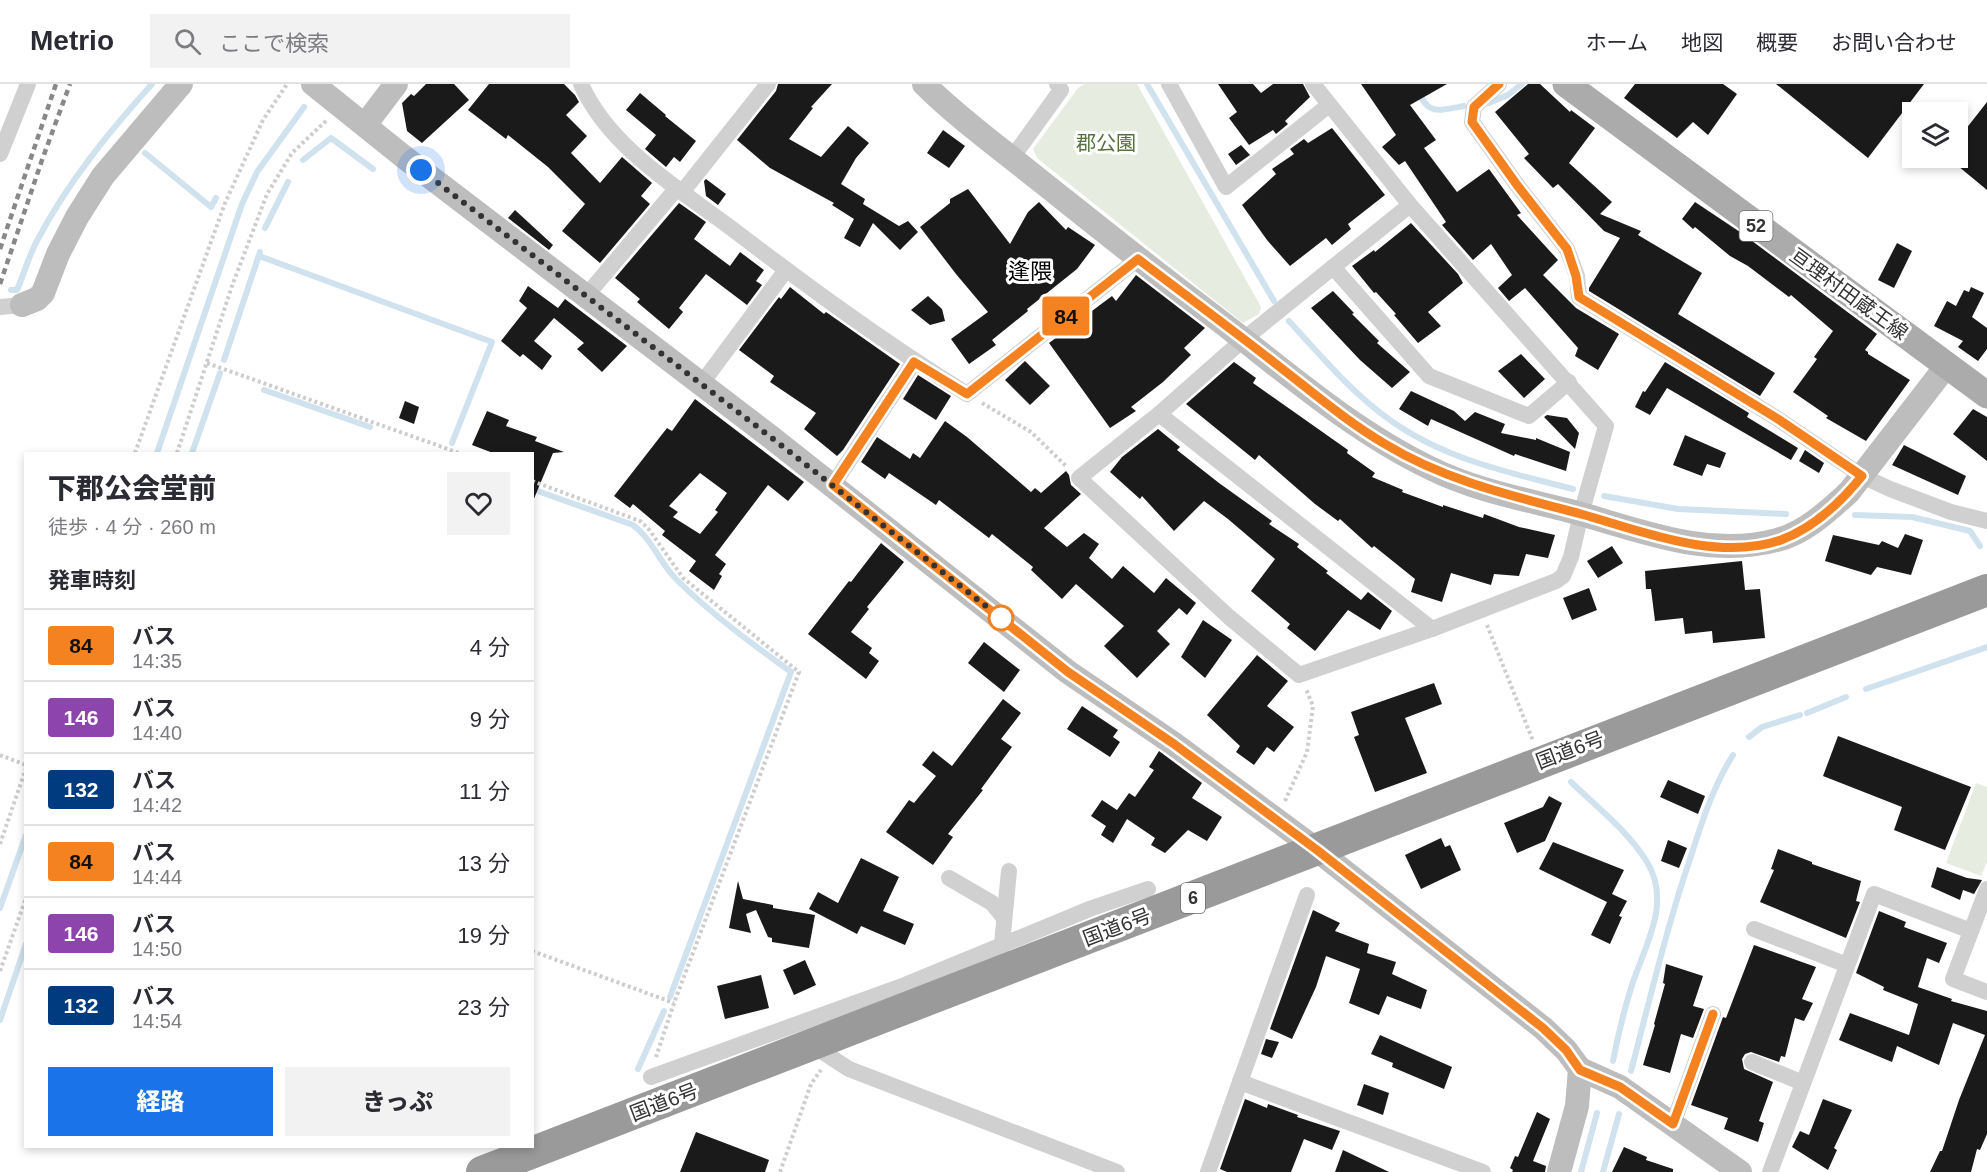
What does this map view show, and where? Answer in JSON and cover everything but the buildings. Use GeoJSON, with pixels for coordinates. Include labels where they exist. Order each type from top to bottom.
{"type":"FeatureCollection","features":[{"type":"Feature","properties":{"kind":"highway","name":"国道6号"},"geometry":{"type":"LineString","coordinates":[[482,1172],[821,1051],[1001,958],[1317,850],[1541,761],[1987,590]]}},
{"type":"Feature","properties":{"kind":"main road","name":"亘理村田蔵王線"},"geometry":{"type":"LineString","coordinates":[[1566,84],[1987,395]]}},
{"type":"Feature","properties":{"kind":"street"},"geometry":{"type":"LineString","coordinates":[[0,153],[28,84]]}},
{"type":"Feature","properties":{"kind":"street"},"geometry":{"type":"LineString","coordinates":[[11,306],[37,299],[43,293],[58,254],[77,217],[103,176],[182,84]]}},
{"type":"Feature","properties":{"kind":"street"},"geometry":{"type":"LineString","coordinates":[[313,84],[331,113],[365,125],[702,383],[1068,672],[1174,744],[1317,850],[1543,1028],[1566,1050],[1580,1070],[1620,1087],[1740,1172]]}},
{"type":"Feature","properties":{"kind":"street"},"geometry":{"type":"LineString","coordinates":[[365,125],[396,84]]}},
{"type":"Feature","properties":{"kind":"street"},"geometry":{"type":"LineString","coordinates":[[581,84],[589,103],[604,124],[644,162],[786,270],[914,362],[967,394],[1138,259]]}},
{"type":"Feature","properties":{"kind":"street"},"geometry":{"type":"LineString","coordinates":[[586,296],[768,84]]}},
{"type":"Feature","properties":{"kind":"street"},"geometry":{"type":"LineString","coordinates":[[924,84],[964,120],[1138,259],[1385,444],[1432,469],[1488,490],[1651,535],[1689,544],[1726,547],[1781,540],[1809,525],[1849,492],[1947,365]]}},
{"type":"Feature","properties":{"kind":"street"},"geometry":{"type":"LineString","coordinates":[[1012,158],[1061,90],[1057,84]]}},
{"type":"Feature","properties":{"kind":"street"},"geometry":{"type":"LineString","coordinates":[[1168,84],[1226,187],[1329,105]]}},
{"type":"Feature","properties":{"kind":"street"},"geometry":{"type":"LineString","coordinates":[[1313,84],[1410,205],[1606,426],[1571,557],[1563,576],[1556,581],[1432,629],[1299,675],[1221,610],[1078,477],[1159,414],[1244,339],[1410,205]]}},
{"type":"Feature","properties":{"kind":"street"},"geometry":{"type":"LineString","coordinates":[[1499,84],[1474,107],[1472,122],[1567,249],[1576,276],[1579,297],[1778,419],[1862,476],[1951,512],[1987,521]]}},
{"type":"Feature","properties":{"kind":"street"},"geometry":{"type":"LineString","coordinates":[[1333,267],[1429,376],[1529,416],[1569,382]]}},
{"type":"Feature","properties":{"kind":"street"},"geometry":{"type":"LineString","coordinates":[[702,383],[786,270]]}},
{"type":"Feature","properties":{"kind":"street"},"geometry":{"type":"LineString","coordinates":[[833,485],[914,362]]}},
{"type":"Feature","properties":{"kind":"street"},"geometry":{"type":"LineString","coordinates":[[1159,414],[1432,629]]}},
{"type":"Feature","properties":{"kind":"street"},"geometry":{"type":"LineString","coordinates":[[1001,958],[1009,871]]}},
{"type":"Feature","properties":{"kind":"street"},"geometry":{"type":"LineString","coordinates":[[949,878],[992,903],[1004,918]]}},
{"type":"Feature","properties":{"kind":"street"},"geometry":{"type":"LineString","coordinates":[[651,1077],[905,985],[1001,958],[1148,889]]}},
{"type":"Feature","properties":{"kind":"street"},"geometry":{"type":"LineString","coordinates":[[1987,889],[1953,979],[1987,992]]}},
{"type":"Feature","properties":{"kind":"street"},"geometry":{"type":"LineString","coordinates":[[1770,1172],[1874,894],[1971,932]]}},
{"type":"Feature","properties":{"kind":"street"},"geometry":{"type":"LineString","coordinates":[[1208,1172],[1307,896]]}},
{"type":"Feature","properties":{"kind":"street"},"geometry":{"type":"LineString","coordinates":[[1754,929],[1847,965]]}},
{"type":"Feature","properties":{"kind":"street"},"geometry":{"type":"LineString","coordinates":[[1673,1124],[1713,1014]]}},
{"type":"Feature","properties":{"kind":"street"},"geometry":{"type":"LineString","coordinates":[[821,1051],[849,1069],[1117,1172]]}},
{"type":"Feature","properties":{"kind":"street"},"geometry":{"type":"LineString","coordinates":[[1752,1062],[1803,1083]]}},
{"type":"Feature","properties":{"kind":"street"},"geometry":{"type":"LineString","coordinates":[[1559,1172],[1577,1106],[1580,1070]]}},
{"type":"Feature","properties":{"kind":"street"},"geometry":{"type":"LineString","coordinates":[[1240,1082],[1483,1172]]}},
{"type":"Feature","properties":{"kind":"path"},"geometry":{"type":"LineString","coordinates":[[135,452],[225,203],[264,120],[287,84]]}},
{"type":"Feature","properties":{"kind":"path"},"geometry":{"type":"LineString","coordinates":[[177,452],[232,286],[267,194],[292,153],[331,113]]}},
{"type":"Feature","properties":{"kind":"path"},"geometry":{"type":"LineString","coordinates":[[207,363],[456,452]]}},
{"type":"Feature","properties":{"kind":"path"},"geometry":{"type":"LineString","coordinates":[[967,394],[1031,432],[1078,477]]}},
{"type":"Feature","properties":{"kind":"path"},"geometry":{"type":"LineString","coordinates":[[534,482],[640,521],[648,528],[683,578],[799,672],[674,1003],[651,1077]]}},
{"type":"Feature","properties":{"kind":"path"},"geometry":{"type":"LineString","coordinates":[[1481,610],[1533,741]]}},
{"type":"Feature","properties":{"kind":"path"},"geometry":{"type":"LineString","coordinates":[[1281,810],[1307,752],[1310,730],[1313,706],[1299,675]]}},
{"type":"Feature","properties":{"kind":"path"},"geometry":{"type":"LineString","coordinates":[[0,755],[24,765]]}},
{"type":"Feature","properties":{"kind":"path"},"geometry":{"type":"LineString","coordinates":[[0,844],[24,772]]}},
{"type":"Feature","properties":{"kind":"path"},"geometry":{"type":"LineString","coordinates":[[0,971],[24,904]]}},
{"type":"Feature","properties":{"kind":"path"},"geometry":{"type":"LineString","coordinates":[[534,952],[674,1003]]}},
{"type":"Feature","properties":{"kind":"path"},"geometry":{"type":"LineString","coordinates":[[780,1172],[821,1051]]}},
{"type":"Feature","properties":{"kind":"green space","name":"郡公園"},"geometry":{"type":"Polygon","coordinates":[[[1085,84],[1137,84],[1261,307],[1259,314],[1243,323],[1037,158],[1033,149],[1078,88],[1085,84]]]}},
{"type":"Feature","properties":{"kind":"green space"},"geometry":{"type":"Polygon","coordinates":[[[1976,783],[1987,787],[1987,862],[1981,876],[1946,863],[1976,783]]]}},
{"type":"Feature","properties":{"kind":"waterway"},"geometry":{"type":"LineString","coordinates":[[11,290],[17,290],[32,251],[62,197],[120,120],[152,84]]}},
{"type":"Feature","properties":{"kind":"waterway"},"geometry":{"type":"LineString","coordinates":[[1147,84],[1274,301]]}},
{"type":"Feature","properties":{"kind":"waterway"},"geometry":{"type":"LineString","coordinates":[[1414,84],[1424,101],[1433,109],[1464,106]]}},
{"type":"Feature","properties":{"kind":"waterway"},"geometry":{"type":"LineString","coordinates":[[1489,103],[1508,95],[1522,84]]}},
{"type":"Feature","properties":{"kind":"waterway"},"geometry":{"type":"LineString","coordinates":[[157,452],[242,204],[257,172],[304,107]]}},
{"type":"Feature","properties":{"kind":"waterway"},"geometry":{"type":"LineString","coordinates":[[303,160],[331,138],[373,169]]}},
{"type":"Feature","properties":{"kind":"waterway"},"geometry":{"type":"LineString","coordinates":[[145,153],[211,207],[216,198]]}},
{"type":"Feature","properties":{"kind":"waterway"},"geometry":{"type":"LineString","coordinates":[[265,228],[288,182]]}},
{"type":"Feature","properties":{"kind":"waterway"},"geometry":{"type":"LineString","coordinates":[[224,360],[260,252]]}},
{"type":"Feature","properties":{"kind":"waterway"},"geometry":{"type":"LineString","coordinates":[[259,256],[492,342],[452,443]]}},
{"type":"Feature","properties":{"kind":"waterway"},"geometry":{"type":"LineString","coordinates":[[1289,321],[1363,398],[1411,434],[1478,463],[1573,489]]}},
{"type":"Feature","properties":{"kind":"waterway"},"geometry":{"type":"LineString","coordinates":[[192,452],[220,373]]}},
{"type":"Feature","properties":{"kind":"waterway"},"geometry":{"type":"LineString","coordinates":[[264,390],[370,427]]}},
{"type":"Feature","properties":{"kind":"waterway"},"geometry":{"type":"LineString","coordinates":[[534,490],[633,525],[645,537],[670,573],[689,592],[791,672],[670,997]]}},
{"type":"Feature","properties":{"kind":"waterway"},"geometry":{"type":"LineString","coordinates":[[1604,496],[1678,509],[1786,514]]}},
{"type":"Feature","properties":{"kind":"waterway"},"geometry":{"type":"LineString","coordinates":[[1855,515],[1912,517],[1970,531],[1980,546]]}},
{"type":"Feature","properties":{"kind":"waterway"},"geometry":{"type":"LineString","coordinates":[[1866,689],[1987,647]]}},
{"type":"Feature","properties":{"kind":"waterway"},"geometry":{"type":"LineString","coordinates":[[1807,713],[1846,697]]}},
{"type":"Feature","properties":{"kind":"waterway"},"geometry":{"type":"LineString","coordinates":[[1749,737],[1762,727],[1800,715]]}},
{"type":"Feature","properties":{"kind":"waterway"},"geometry":{"type":"LineString","coordinates":[[1631,1071],[1682,882],[1709,804],[1733,755]]}},
{"type":"Feature","properties":{"kind":"waterway"},"geometry":{"type":"LineString","coordinates":[[1571,782],[1631,840],[1647,862],[1654,877],[1657,893],[1654,924],[1629,994],[1613,1061]]}},
{"type":"Feature","properties":{"kind":"waterway"},"geometry":{"type":"LineString","coordinates":[[0,908],[24,841]]}},
{"type":"Feature","properties":{"kind":"waterway"},"geometry":{"type":"LineString","coordinates":[[0,1020],[24,950]]}},
{"type":"Feature","properties":{"kind":"waterway"},"geometry":{"type":"LineString","coordinates":[[638,1069],[664,1011]]}},
{"type":"Feature","properties":{"kind":"waterway"},"geometry":{"type":"LineString","coordinates":[[1581,1172],[1597,1113]]}},
{"type":"Feature","properties":{"kind":"waterway"},"geometry":{"type":"LineString","coordinates":[[1603,1172],[1619,1114]]}},
{"type":"Feature","properties":{"kind":"railway"},"geometry":{"type":"LineString","coordinates":[[0,249],[56,84]]}},
{"type":"Feature","properties":{"kind":"railway"},"geometry":{"type":"LineString","coordinates":[[0,284],[70,84]]}},
{"type":"Feature","properties":{"kind":"bus line","name":"84"},"geometry":{"type":"LineString","coordinates":[[1499,84],[1474,107],[1472,122],[1567,249],[1576,276],[1579,297],[1778,419],[1862,476],[1849,492],[1817,519],[1781,540],[1726,547],[1689,544],[1464,482],[1432,469],[1385,444],[1338,412],[1138,259],[967,394],[914,362],[833,485],[1068,672],[1174,744],[1317,850],[1543,1028],[1566,1050],[1580,1070],[1620,1087],[1673,1124],[1713,1014]]}},
{"type":"Feature","properties":{"kind":"district","name":"逢隈"},"geometry":{"type":"Point","coordinates":[1030,271]}},
{"type":"Feature","properties":{"kind":"route"},"geometry":{"type":"LineString","coordinates":[[421,170],[702,383],[1001,618]]}}]}
